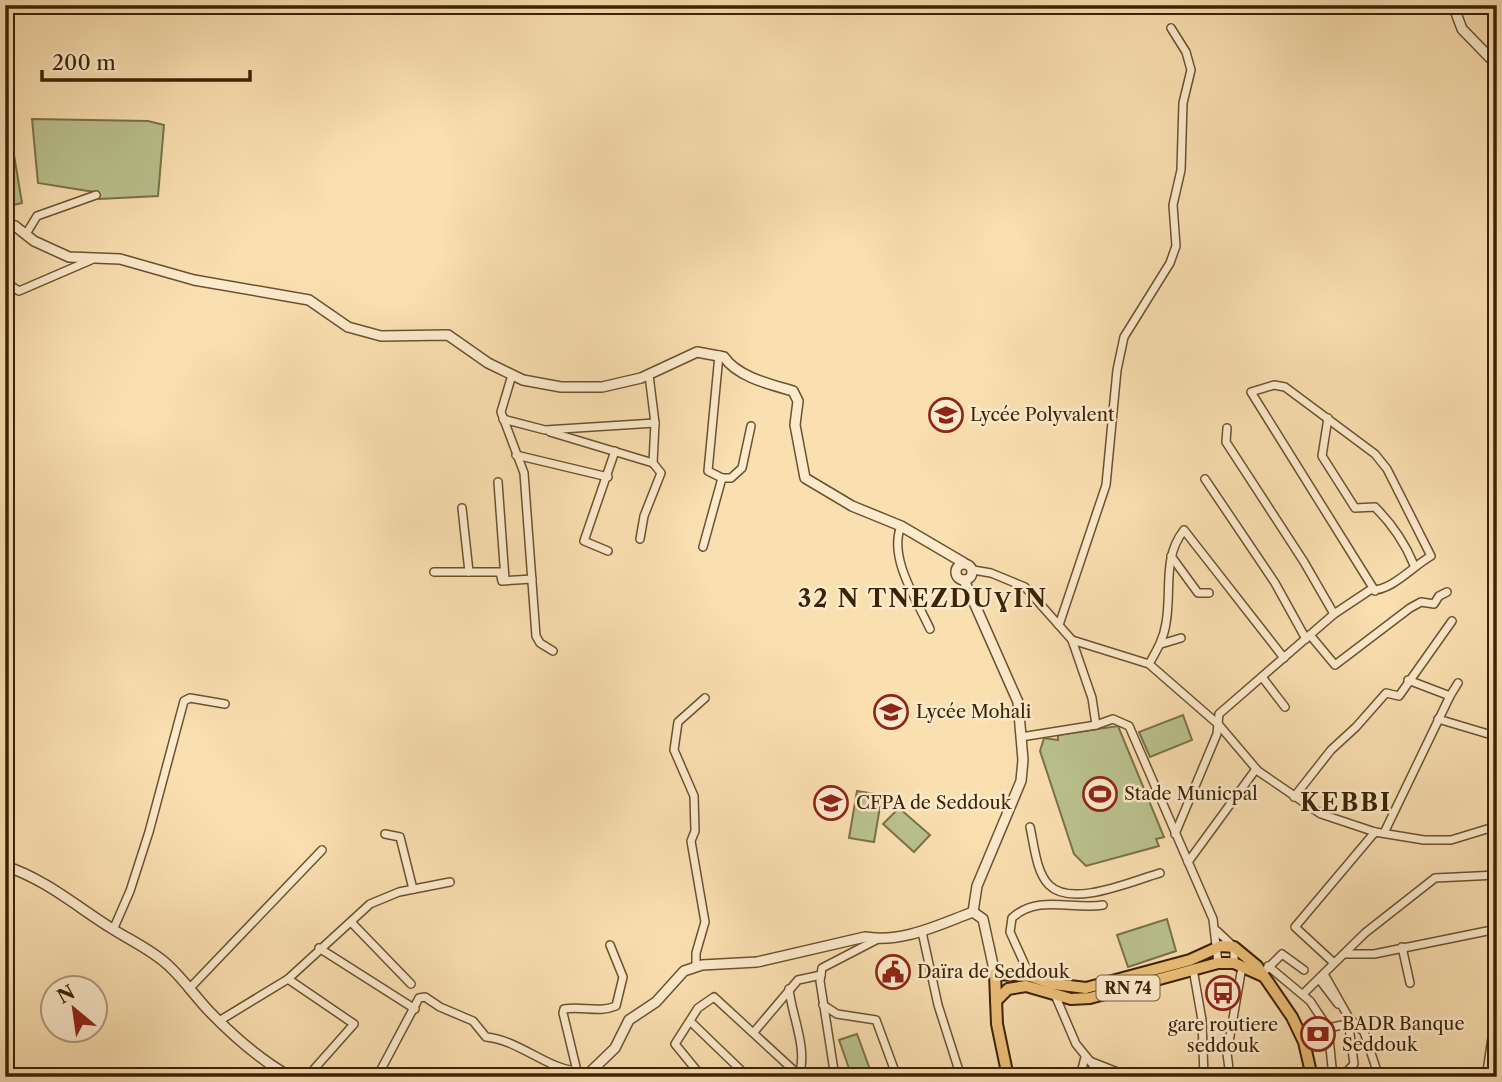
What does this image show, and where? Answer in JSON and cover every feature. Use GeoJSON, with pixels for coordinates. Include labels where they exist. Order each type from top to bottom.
{"type":"FeatureCollection","features":[{"type":"Feature","properties":{"kind":"main road","name":"RN 74"},"geometry":{"type":"LineString","coordinates":[[995,975],[1030,976],[1086,988],[1221,946],[1234,947]]}},
{"type":"Feature","properties":{"kind":"main road"},"geometry":{"type":"LineString","coordinates":[[1234,947],[1266,971],[1298,1029],[1312,1077]]}},
{"type":"Feature","properties":{"kind":"main road","name":"RN 74"},"geometry":{"type":"LineString","coordinates":[[996,1001],[1013,987],[1026,986],[1071,999],[1110,994],[1218,962],[1266,971]]}},
{"type":"Feature","properties":{"kind":"main road"},"geometry":{"type":"LineString","coordinates":[[995,975],[996,1001],[1008,1077]]}},
{"type":"Feature","properties":{"kind":"street"},"geometry":{"type":"LineString","coordinates":[[1453,5],[1462,29],[1497,65]]}},
{"type":"Feature","properties":{"kind":"street"},"geometry":{"type":"LineString","coordinates":[[1059,625],[1106,485],[1116,370],[1124,337],[1170,263],[1176,246],[1173,205],[1181,170],[1182,103],[1191,70],[1185,52],[1171,28]]}},
{"type":"Feature","properties":{"kind":"street"},"geometry":{"type":"LineString","coordinates":[[26,234],[37,216],[96,195]]}},
{"type":"Feature","properties":{"kind":"street"},"geometry":{"type":"LineString","coordinates":[[5,224],[15,226],[69,257],[91,260],[120,259],[194,280],[309,300],[348,327],[381,336],[448,335],[512,376],[523,380],[582,388],[621,383],[649,374],[697,352],[719,355],[730,366],[762,382],[793,391],[798,401],[795,425],[805,478],[852,506],[901,526],[953,558],[960,566],[1021,584],[1072,640],[1092,698],[1096,725]]}},
{"type":"Feature","properties":{"kind":"street"},"geometry":{"type":"LineString","coordinates":[[5,282],[19,291],[26,290],[53,274],[91,260]]}},
{"type":"Feature","properties":{"kind":"street"},"geometry":{"type":"LineString","coordinates":[[719,355],[708,471],[722,478],[731,478],[742,468],[751,426]]}},
{"type":"Feature","properties":{"kind":"street"},"geometry":{"type":"LineString","coordinates":[[649,374],[655,423],[653,463]]}},
{"type":"Feature","properties":{"kind":"street"},"geometry":{"type":"LineString","coordinates":[[512,376],[501,412],[524,473],[536,636],[540,643],[553,651]]}},
{"type":"Feature","properties":{"kind":"street"},"geometry":{"type":"LineString","coordinates":[[1175,834],[1219,724],[1219,714],[1334,614],[1370,590],[1375,591],[1391,584],[1414,565],[1431,556],[1387,468],[1375,454],[1285,387],[1274,385],[1251,392],[1375,591]]}},
{"type":"Feature","properties":{"kind":"street"},"geometry":{"type":"LineString","coordinates":[[1328,418],[1322,456],[1355,508],[1375,508],[1385,517],[1405,543],[1414,565]]}},
{"type":"Feature","properties":{"kind":"street"},"geometry":{"type":"LineString","coordinates":[[503,419],[653,463],[660,472],[644,516],[640,539]]}},
{"type":"Feature","properties":{"kind":"street"},"geometry":{"type":"LineString","coordinates":[[545,430],[655,423]]}},
{"type":"Feature","properties":{"kind":"street"},"geometry":{"type":"LineString","coordinates":[[1227,428],[1226,442],[1304,562],[1334,614]]}},
{"type":"Feature","properties":{"kind":"street"},"geometry":{"type":"LineString","coordinates":[[608,551],[584,541],[615,451]]}},
{"type":"Feature","properties":{"kind":"street"},"geometry":{"type":"LineString","coordinates":[[516,455],[608,477]]}},
{"type":"Feature","properties":{"kind":"street"},"geometry":{"type":"LineString","coordinates":[[703,547],[722,478]]}},
{"type":"Feature","properties":{"kind":"street"},"geometry":{"type":"LineString","coordinates":[[1205,479],[1308,637],[1335,665],[1410,608],[1421,602],[1434,604],[1439,596],[1447,592]]}},
{"type":"Feature","properties":{"kind":"street"},"geometry":{"type":"LineString","coordinates":[[498,482],[505,581]]}},
{"type":"Feature","properties":{"kind":"street"},"geometry":{"type":"LineString","coordinates":[[462,508],[468,572]]}},
{"type":"Feature","properties":{"kind":"street"},"geometry":{"type":"LineString","coordinates":[[901,526],[898,534],[900,561],[930,629]]}},
{"type":"Feature","properties":{"kind":"street"},"geometry":{"type":"LineString","coordinates":[[1149,664],[1161,644],[1167,621],[1173,544],[1184,530],[1284,658]]}},
{"type":"Feature","properties":{"kind":"street"},"geometry":{"type":"LineString","coordinates":[[1171,556],[1198,593],[1209,593]]}},
{"type":"Feature","properties":{"kind":"street"},"geometry":{"type":"LineString","coordinates":[[960,566],[958,578],[964,580],[1018,702],[1021,737],[1021,781],[977,886],[973,912]]}},
{"type":"Feature","properties":{"kind":"street"},"geometry":{"type":"LineString","coordinates":[[964,580],[971,576],[973,570]]}},
{"type":"Feature","properties":{"kind":"street"},"geometry":{"type":"LineString","coordinates":[[434,572],[500,572],[502,581],[532,579]]}},
{"type":"Feature","properties":{"kind":"street"},"geometry":{"type":"LineString","coordinates":[[1294,797],[1331,750],[1356,727],[1386,692],[1399,696],[1452,621]]}},
{"type":"Feature","properties":{"kind":"street"},"geometry":{"type":"LineString","coordinates":[[1161,644],[1181,638]]}},
{"type":"Feature","properties":{"kind":"street"},"geometry":{"type":"LineString","coordinates":[[1072,640],[1149,664],[1219,724],[1256,769],[1321,814],[1375,832],[1424,840],[1451,840],[1497,826]]}},
{"type":"Feature","properties":{"kind":"street"},"geometry":{"type":"LineString","coordinates":[[1262,677],[1285,708]]}},
{"type":"Feature","properties":{"kind":"street"},"geometry":{"type":"LineString","coordinates":[[1408,680],[1450,696]]}},
{"type":"Feature","properties":{"kind":"street"},"geometry":{"type":"LineString","coordinates":[[1384,833],[1458,683]]}},
{"type":"Feature","properties":{"kind":"street"},"geometry":{"type":"LineString","coordinates":[[113,930],[130,891],[149,832],[184,701],[190,698],[225,704]]}},
{"type":"Feature","properties":{"kind":"street"},"geometry":{"type":"LineString","coordinates":[[696,967],[696,953],[705,922],[691,841],[696,809],[694,796],[674,750],[678,722],[705,698]]}},
{"type":"Feature","properties":{"kind":"street"},"geometry":{"type":"LineString","coordinates":[[1021,737],[1096,725],[1113,719],[1129,726],[1217,931],[1234,947],[1238,965],[1227,1053],[1230,1077]]}},
{"type":"Feature","properties":{"kind":"street"},"geometry":{"type":"LineString","coordinates":[[1438,719],[1495,736],[1497,739]]}},
{"type":"Feature","properties":{"kind":"street"},"geometry":{"type":"LineString","coordinates":[[1188,862],[1256,769]]}},
{"type":"Feature","properties":{"kind":"street"},"geometry":{"type":"LineString","coordinates":[[1030,827],[1042,874],[1048,885],[1073,895],[1160,873]]}},
{"type":"Feature","properties":{"kind":"street"},"geometry":{"type":"LineString","coordinates":[[1334,963],[1295,927],[1375,832]]}},
{"type":"Feature","properties":{"kind":"street"},"geometry":{"type":"LineString","coordinates":[[385,834],[400,837],[412,890]]}},
{"type":"Feature","properties":{"kind":"street"},"geometry":{"type":"LineString","coordinates":[[189,989],[322,850]]}},
{"type":"Feature","properties":{"kind":"street"},"geometry":{"type":"LineString","coordinates":[[5,866],[34,878],[113,930],[148,948],[219,1021],[270,1065],[291,1077]]}},
{"type":"Feature","properties":{"kind":"street"},"geometry":{"type":"LineString","coordinates":[[1303,993],[1365,933],[1435,878],[1452,874],[1497,875]]}},
{"type":"Feature","properties":{"kind":"street"},"geometry":{"type":"LineString","coordinates":[[219,1021],[288,979],[318,947],[370,904],[383,897],[450,882]]}},
{"type":"Feature","properties":{"kind":"street"},"geometry":{"type":"LineString","coordinates":[[1073,895],[1075,906]]}},
{"type":"Feature","properties":{"kind":"street"},"geometry":{"type":"LineString","coordinates":[[1030,976],[1010,932],[1012,918],[1027,908],[1057,903],[1075,906],[1103,905]]}},
{"type":"Feature","properties":{"kind":"street"},"geometry":{"type":"LineString","coordinates":[[835,1077],[823,1005],[822,968],[877,939],[922,932],[973,912]]}},
{"type":"Feature","properties":{"kind":"street"},"geometry":{"type":"LineString","coordinates":[[973,912],[983,919],[995,975]]}},
{"type":"Feature","properties":{"kind":"street"},"geometry":{"type":"LineString","coordinates":[[351,922],[411,984]]}},
{"type":"Feature","properties":{"kind":"street"},"geometry":{"type":"LineString","coordinates":[[1346,954],[1374,954],[1497,929]]}},
{"type":"Feature","properties":{"kind":"street"},"geometry":{"type":"LineString","coordinates":[[1217,931],[1215,950],[1218,962]]}},
{"type":"Feature","properties":{"kind":"street"},"geometry":{"type":"LineString","coordinates":[[922,932],[938,1005],[961,1077]]}},
{"type":"Feature","properties":{"kind":"street"},"geometry":{"type":"LineString","coordinates":[[581,1075],[615,1048],[629,1020],[656,1002],[684,971],[696,967],[757,962],[865,937],[877,939]]}},
{"type":"Feature","properties":{"kind":"street"},"geometry":{"type":"LineString","coordinates":[[581,1075],[563,1013],[564,1009],[577,1007],[606,1010],[615,1006],[623,977],[610,945]]}},
{"type":"Feature","properties":{"kind":"street"},"geometry":{"type":"LineString","coordinates":[[318,947],[415,1009]]}},
{"type":"Feature","properties":{"kind":"street"},"geometry":{"type":"LineString","coordinates":[[1402,947],[1410,983]]}},
{"type":"Feature","properties":{"kind":"street"},"geometry":{"type":"LineString","coordinates":[[1304,970],[1289,956],[1282,954],[1266,971],[1303,993],[1328,1028],[1333,1077]]}},
{"type":"Feature","properties":{"kind":"street"},"geometry":{"type":"LineString","coordinates":[[1193,969],[1202,1020],[1204,1077]]}},
{"type":"Feature","properties":{"kind":"street"},"geometry":{"type":"LineString","coordinates":[[754,1032],[798,980],[821,975]]}},
{"type":"Feature","properties":{"kind":"street"},"geometry":{"type":"LineString","coordinates":[[1322,976],[1347,1024],[1354,1064],[1342,1077]]}},
{"type":"Feature","properties":{"kind":"street"},"geometry":{"type":"LineString","coordinates":[[1322,976],[1349,1018],[1364,1032],[1379,1077]]}},
{"type":"Feature","properties":{"kind":"street"},"geometry":{"type":"LineString","coordinates":[[288,979],[354,1024],[307,1077]]}},
{"type":"Feature","properties":{"kind":"street"},"geometry":{"type":"LineString","coordinates":[[702,1077],[675,1044],[698,1008],[715,996],[800,1076],[803,1065],[801,1044],[789,989]]}},
{"type":"Feature","properties":{"kind":"street"},"geometry":{"type":"LineString","coordinates":[[1055,995],[1076,1044],[1103,1077]]}},
{"type":"Feature","properties":{"kind":"street"},"geometry":{"type":"LineString","coordinates":[[377,1077],[419,998],[425,997],[440,1007],[473,1021],[486,1037],[499,1038],[518,1049],[545,1058],[558,1070],[581,1075]]}},
{"type":"Feature","properties":{"kind":"street"},"geometry":{"type":"LineString","coordinates":[[1472,1077],[1487,1074],[1497,1003]]}},
{"type":"Feature","properties":{"kind":"street"},"geometry":{"type":"LineString","coordinates":[[823,1005],[837,1014],[876,1020],[897,1077]]}},
{"type":"Feature","properties":{"kind":"street"},"geometry":{"type":"LineString","coordinates":[[691,1022],[748,1077]]}},
{"type":"Feature","properties":{"kind":"street"},"geometry":{"type":"LineString","coordinates":[[1328,1028],[1347,1024]]}},
{"type":"Feature","properties":{"kind":"street"},"geometry":{"type":"LineString","coordinates":[[1080,1077],[1087,1059]]}},
{"type":"Feature","properties":{"kind":"street"},"geometry":{"type":"LineString","coordinates":[[1087,1059],[1130,1077]]}},
{"type":"Feature","properties":{"kind":"green space"},"geometry":{"type":"Polygon","coordinates":[[[32,119],[148,121],[164,125],[158,196],[99,199],[94,192],[38,183],[32,119]]]}},
{"type":"Feature","properties":{"kind":"green space"},"geometry":{"type":"Polygon","coordinates":[[[14,155],[22,203],[5,207],[5,158],[14,155]]]}},
{"type":"Feature","properties":{"kind":"green space"},"geometry":{"type":"Polygon","coordinates":[[[1183,715],[1192,740],[1150,757],[1139,732],[1183,715]]]}},
{"type":"Feature","properties":{"kind":"green space","name":"Stade Municpal"},"geometry":{"type":"Polygon","coordinates":[[[1118,726],[1164,837],[1156,839],[1159,846],[1086,866],[1074,854],[1040,751],[1044,738],[1058,740],[1058,735],[1118,726]]]}},
{"type":"Feature","properties":{"kind":"green space"},"geometry":{"type":"Polygon","coordinates":[[[857,791],[882,795],[874,842],[849,838],[857,791]]]}},
{"type":"Feature","properties":{"kind":"green space"},"geometry":{"type":"Polygon","coordinates":[[[899,808],[930,835],[914,852],[883,824],[899,808]]]}},
{"type":"Feature","properties":{"kind":"green space"},"geometry":{"type":"Polygon","coordinates":[[[1167,919],[1176,951],[1128,967],[1117,935],[1167,919]]]}},
{"type":"Feature","properties":{"kind":"green space"},"geometry":{"type":"Polygon","coordinates":[[[857,1034],[872,1075],[852,1077],[839,1040],[857,1034]]]}},
{"type":"Feature","properties":{"kind":"place","name":"Lycée Polyvalent"},"geometry":{"type":"Point","coordinates":[946,415]}},
{"type":"Feature","properties":{"kind":"place","name":"Lycée Mohali"},"geometry":{"type":"Point","coordinates":[891,712]}},
{"type":"Feature","properties":{"kind":"place","name":"Stade Municpal"},"geometry":{"type":"Point","coordinates":[1100,794]}},
{"type":"Feature","properties":{"kind":"place","name":"CFPA de Seddouk"},"geometry":{"type":"Point","coordinates":[831,803]}},
{"type":"Feature","properties":{"kind":"place","name":"Daïra de Seddouk"},"geometry":{"type":"Point","coordinates":[893,972]}},
{"type":"Feature","properties":{"kind":"place","name":"gare routiere seddouk"},"geometry":{"type":"Point","coordinates":[1223,993]}},
{"type":"Feature","properties":{"kind":"place","name":"BADR Banque Seddouk"},"geometry":{"type":"Point","coordinates":[1318,1034]}},
{"type":"Feature","properties":{"kind":"district","name":"32 N TNEZDUƔIN"},"geometry":{"type":"Point","coordinates":[923,599]}},
{"type":"Feature","properties":{"kind":"district","name":"KEBBI"},"geometry":{"type":"Point","coordinates":[1346,803]}}]}
